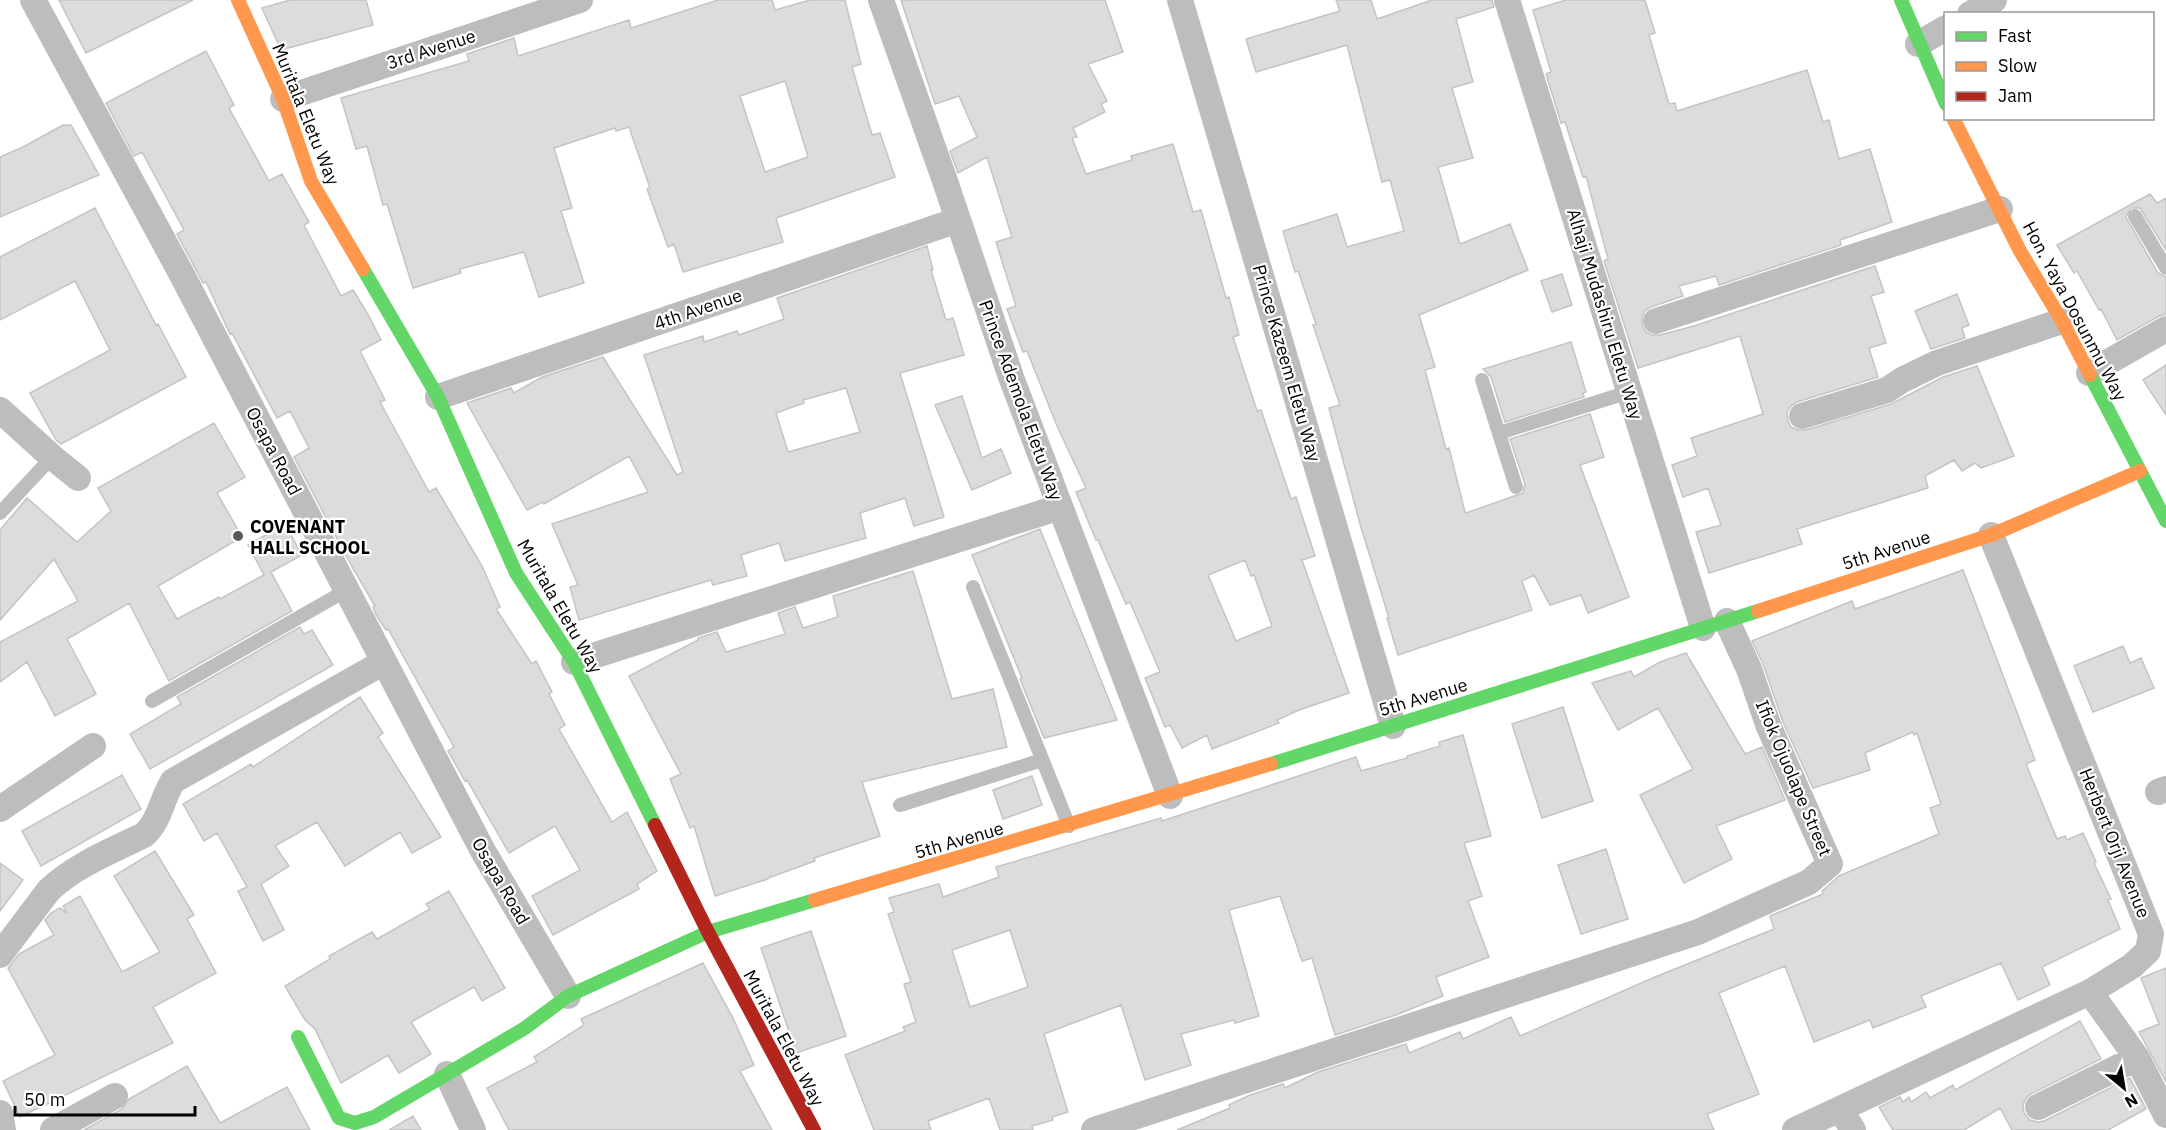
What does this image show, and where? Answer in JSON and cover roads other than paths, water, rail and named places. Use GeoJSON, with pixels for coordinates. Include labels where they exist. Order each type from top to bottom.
{"type":"FeatureCollection","features":[{"type":"Feature","properties":{"kind":"street","name":"Osapa Road"},"geometry":{"type":"LineString","coordinates":[[33,0],[181,273],[483,851],[568,996]]}},
{"type":"Feature","properties":{"kind":"street","name":"Muritala Eletu Way"},"geometry":{"type":"LineString","coordinates":[[238,0],[283,99],[311,181],[438,397],[516,573],[574,662],[708,933],[814,1130]]}},
{"type":"Feature","properties":{"kind":"street","name":"Prince Ademola Eletu Way"},"geometry":{"type":"LineString","coordinates":[[881,0],[1011,377],[1170,796]]}},
{"type":"Feature","properties":{"kind":"street","name":"Prince Kazeem Eletu Way"},"geometry":{"type":"LineString","coordinates":[[1180,0],[1393,726]]}},
{"type":"Feature","properties":{"kind":"street","name":"Alhaji Mudashiru Eletu Way"},"geometry":{"type":"LineString","coordinates":[[1507,0],[1702,628]]}},
{"type":"Feature","properties":{"kind":"street"},"geometry":{"type":"LineString","coordinates":[[1901,0],[1918,44],[1944,100]]}},
{"type":"Feature","properties":{"kind":"street"},"geometry":{"type":"LineString","coordinates":[[1973,12],[1994,0]]}},
{"type":"Feature","properties":{"kind":"street","name":"3rd Avenue"},"geometry":{"type":"LineString","coordinates":[[283,99],[568,2]]}},
{"type":"Feature","properties":{"kind":"street"},"geometry":{"type":"LineString","coordinates":[[1918,44],[1944,29]]}},
{"type":"Feature","properties":{"kind":"street","name":"Hon. Yaya Dosunmu Way"},"geometry":{"type":"LineString","coordinates":[[1954,120],[2020,251],[2062,321],[2166,521]]}},
{"type":"Feature","properties":{"kind":"street"},"geometry":{"type":"LineString","coordinates":[[1656,321],[2000,209]]}},
{"type":"Feature","properties":{"kind":"street","name":"4th Avenue"},"geometry":{"type":"LineString","coordinates":[[438,397],[958,220]]}},
{"type":"Feature","properties":{"kind":"street"},"geometry":{"type":"LineString","coordinates":[[1802,417],[1887,390],[1937,363],[2062,321]]}},
{"type":"Feature","properties":{"kind":"street"},"geometry":{"type":"LineString","coordinates":[[2089,373],[2166,329]]}},
{"type":"Feature","properties":{"kind":"street"},"geometry":{"type":"LineString","coordinates":[[0,410],[78,478]]}},
{"type":"Feature","properties":{"kind":"street","name":"5th Avenue"},"geometry":{"type":"LineString","coordinates":[[298,1037],[339,1118],[355,1123],[374,1117],[525,1028],[568,996],[708,933],[1170,796],[1727,621],[1991,535],[2140,471]]}},
{"type":"Feature","properties":{"kind":"street"},"geometry":{"type":"LineString","coordinates":[[574,662],[1060,507]]}},
{"type":"Feature","properties":{"kind":"street","name":"Herbert Orji Avenue"},"geometry":{"type":"LineString","coordinates":[[1795,1130],[1846,1119],[2090,992],[2132,966],[2148,951],[2151,934],[1991,535]]}},
{"type":"Feature","properties":{"kind":"street","name":"Ifiok Ojuolape Street"},"geometry":{"type":"LineString","coordinates":[[1094,1130],[1698,932],[1809,882],[1830,864],[1769,727],[1749,669],[1727,621]]}},
{"type":"Feature","properties":{"kind":"street"},"geometry":{"type":"LineString","coordinates":[[0,955],[58,881],[78,868],[144,835],[151,829],[166,793],[174,781],[384,662]]}},
{"type":"Feature","properties":{"kind":"street"},"geometry":{"type":"LineString","coordinates":[[0,809],[93,746]]}},
{"type":"Feature","properties":{"kind":"street"},"geometry":{"type":"LineString","coordinates":[[2090,992],[2137,1058],[2166,1115]]}},
{"type":"Feature","properties":{"kind":"street"},"geometry":{"type":"LineString","coordinates":[[2038,1107],[2137,1058]]}},
{"type":"Feature","properties":{"kind":"street"},"geometry":{"type":"LineString","coordinates":[[447,1074],[473,1130]]}},
{"type":"Feature","properties":{"kind":"street"},"geometry":{"type":"LineString","coordinates":[[53,1130],[115,1096]]}},
{"type":"Feature","properties":{"kind":"street"},"geometry":{"type":"LineString","coordinates":[[0,1113],[3,1130]]}},
{"type":"Feature","properties":{"kind":"street"},"geometry":{"type":"LineString","coordinates":[[2156,1130],[2166,1123]]}},
{"type":"Feature","properties":{"kind":"lane"},"geometry":{"type":"LineString","coordinates":[[2135,216],[2166,268]]}},
{"type":"Feature","properties":{"kind":"lane"},"geometry":{"type":"LineString","coordinates":[[1482,380],[1516,487]]}},
{"type":"Feature","properties":{"kind":"lane"},"geometry":{"type":"LineString","coordinates":[[1499,433],[1629,392]]}},
{"type":"Feature","properties":{"kind":"lane"},"geometry":{"type":"LineString","coordinates":[[0,513],[52,457]]}},
{"type":"Feature","properties":{"kind":"lane"},"geometry":{"type":"LineString","coordinates":[[973,587],[1069,826]]}},
{"type":"Feature","properties":{"kind":"lane"},"geometry":{"type":"LineString","coordinates":[[152,700],[347,590]]}},
{"type":"Feature","properties":{"kind":"lane"},"geometry":{"type":"LineString","coordinates":[[900,805],[1042,760]]}},
{"type":"Feature","properties":{"kind":"place","name":"COVENANT HALL SCHOOL"},"geometry":{"type":"Point","coordinates":[238,536]}}]}
